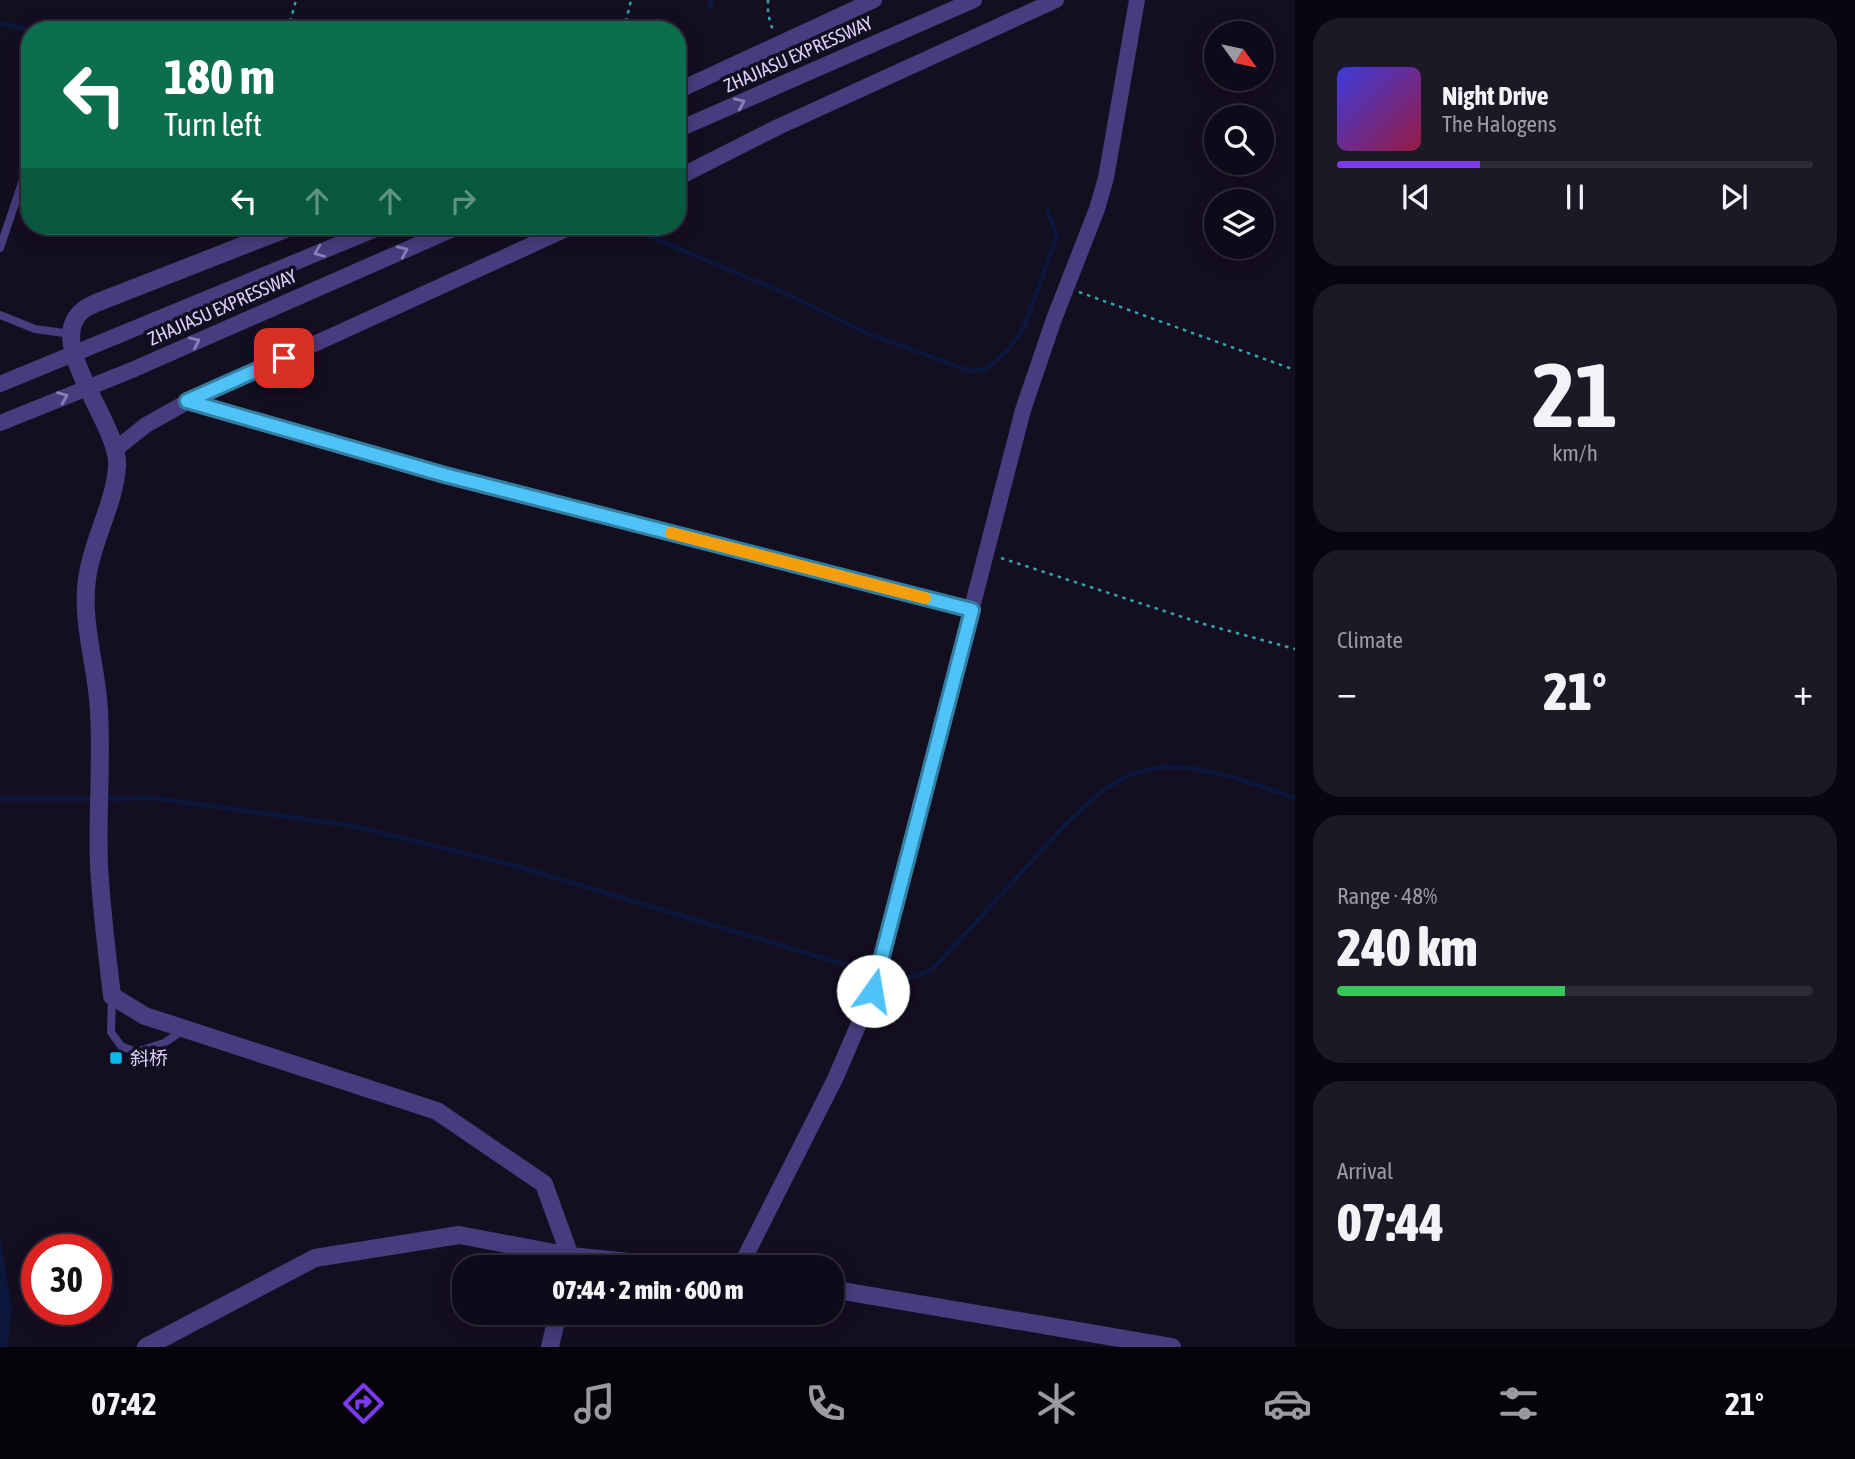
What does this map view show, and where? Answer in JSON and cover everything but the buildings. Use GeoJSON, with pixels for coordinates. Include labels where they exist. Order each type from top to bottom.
{"type":"FeatureCollection","features":[{"type":"Feature","properties":{"kind":"street","name":"ZHAJIASU EXPRESSWAY"},"geometry":{"type":"LineString","coordinates":[[686,87],[874,0]]}},
{"type":"Feature","properties":{"kind":"street","name":"ZHAJIASU EXPRESSWAY"},"geometry":{"type":"LineString","coordinates":[[686,126],[974,0]]}},
{"type":"Feature","properties":{"kind":"street"},"geometry":{"type":"LineString","coordinates":[[686,173],[778,127],[1056,0]]}},
{"type":"Feature","properties":{"kind":"street"},"geometry":{"type":"LineString","coordinates":[[746,1255],[835,1079],[873,991],[1023,410],[1106,178],[1137,0]]}},
{"type":"Feature","properties":{"kind":"street"},"geometry":{"type":"LineString","coordinates":[[270,235],[96,303],[82,311],[74,320],[71,334],[77,365],[117,448],[115,486],[94,548],[87,580],[89,635],[100,710],[99,865],[112,996],[145,1016],[437,1111],[544,1184],[567,1255]]}},
{"type":"Feature","properties":{"kind":"street","name":"ZHAJIASU EXPRESSWAY"},"geometry":{"type":"LineString","coordinates":[[0,384],[361,235]]}},
{"type":"Feature","properties":{"kind":"street","name":"ZHAJIASU EXPRESSWAY"},"geometry":{"type":"LineString","coordinates":[[0,423],[132,370],[440,235]]}},
{"type":"Feature","properties":{"kind":"street"},"geometry":{"type":"LineString","coordinates":[[117,448],[146,425],[187,401],[553,235]]}},
{"type":"Feature","properties":{"kind":"street"},"geometry":{"type":"LineString","coordinates":[[187,401],[445,475],[972,610]]}},
{"type":"Feature","properties":{"kind":"street"},"geometry":{"type":"LineString","coordinates":[[146,1347],[315,1258],[459,1235],[544,1255]]}},
{"type":"Feature","properties":{"kind":"street"},"geometry":{"type":"LineString","coordinates":[[844,1291],[1172,1347]]}},
{"type":"Feature","properties":{"kind":"street"},"geometry":{"type":"LineString","coordinates":[[550,1347],[555,1325]]}},
{"type":"Feature","properties":{"kind":"lane"},"geometry":{"type":"LineString","coordinates":[[0,248],[21,186]]}},
{"type":"Feature","properties":{"kind":"lane"},"geometry":{"type":"LineString","coordinates":[[0,315],[36,329],[71,334]]}},
{"type":"Feature","properties":{"kind":"lane"},"geometry":{"type":"LineString","coordinates":[[112,996],[111,1032],[121,1046],[136,1052],[164,1043],[185,1029]]}},
{"type":"Feature","properties":{"kind":"path"},"geometry":{"type":"LineString","coordinates":[[290,21],[296,0]]}},
{"type":"Feature","properties":{"kind":"path"},"geometry":{"type":"LineString","coordinates":[[626,21],[631,0]]}},
{"type":"Feature","properties":{"kind":"path"},"geometry":{"type":"LineString","coordinates":[[768,0],[771,26],[779,44]]}},
{"type":"Feature","properties":{"kind":"path"},"geometry":{"type":"LineString","coordinates":[[1066,287],[1295,370]]}},
{"type":"Feature","properties":{"kind":"path"},"geometry":{"type":"LineString","coordinates":[[986,552],[1205,624],[1295,649]]}},
{"type":"Feature","properties":{"kind":"water"},"geometry":{"type":"Polygon","coordinates":[[[0,1238],[12,1309],[9,1347],[0,1347],[0,1238]]]}},
{"type":"Feature","properties":{"kind":"waterway"},"geometry":{"type":"LineString","coordinates":[[710,8],[712,0]]}},
{"type":"Feature","properties":{"kind":"waterway"},"geometry":{"type":"LineString","coordinates":[[0,23],[21,28]]}},
{"type":"Feature","properties":{"kind":"waterway"},"geometry":{"type":"LineString","coordinates":[[646,235],[791,296],[864,332],[969,371],[987,369],[1008,350],[1024,328],[1057,236],[1047,210]]}},
{"type":"Feature","properties":{"kind":"waterway"},"geometry":{"type":"LineString","coordinates":[[881,975],[908,978],[934,968],[1066,824],[1103,790],[1131,774],[1162,767],[1191,768],[1233,777],[1295,798]]}},
{"type":"Feature","properties":{"kind":"waterway"},"geometry":{"type":"LineString","coordinates":[[102,799],[154,798],[353,826],[519,867],[873,973]]}},
{"type":"Feature","properties":{"kind":"waterway"},"geometry":{"type":"LineString","coordinates":[[0,799],[94,799]]}},
{"type":"Feature","properties":{"kind":"slow traffic"},"geometry":{"type":"LineString","coordinates":[[671,533],[925,598]]}},
{"type":"Feature","properties":{"kind":"place","name":"斜桥"},"geometry":{"type":"Point","coordinates":[116,1058]}},
{"type":"Feature","properties":{"kind":"route"},"geometry":{"type":"LineString","coordinates":[[284,358],[187,401],[445,475],[972,610],[873,991]]}}]}
